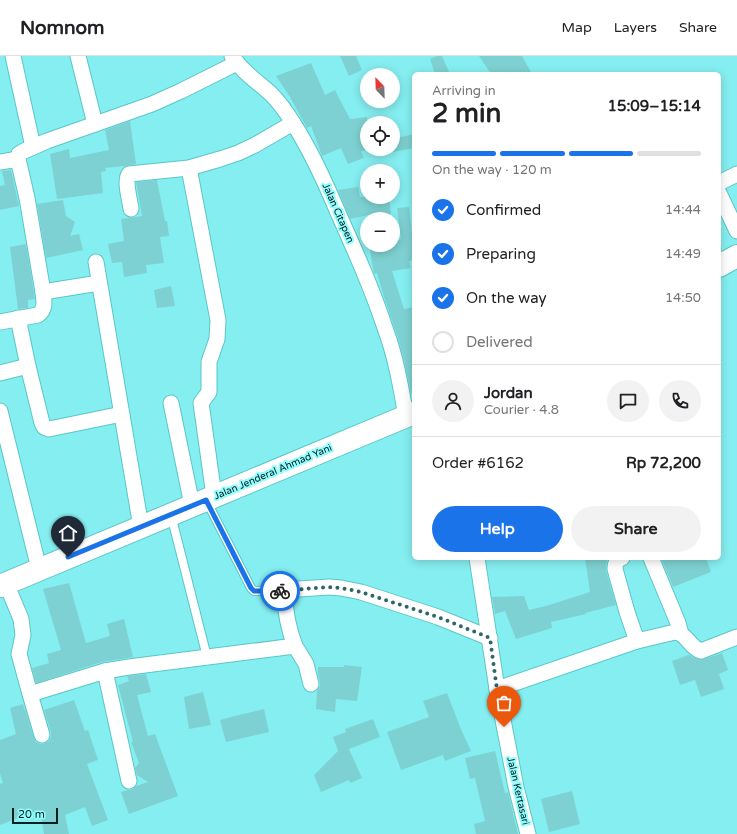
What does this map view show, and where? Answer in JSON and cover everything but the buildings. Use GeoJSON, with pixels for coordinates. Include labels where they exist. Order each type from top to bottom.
{"type":"FeatureCollection","features":[{"type":"Feature","properties":{"kind":"highway"},"geometry":{"type":"LineString","coordinates":[[721,265],[737,256]]}},
{"type":"Feature","properties":{"kind":"highway","name":"Jalan Jenderal Ahmad Yani"},"geometry":{"type":"LineString","coordinates":[[3,584],[410,415]]}},
{"type":"Feature","properties":{"kind":"street"},"geometry":{"type":"LineString","coordinates":[[13,56],[33,146]]}},
{"type":"Feature","properties":{"kind":"street"},"geometry":{"type":"LineString","coordinates":[[78,56],[96,124]]}},
{"type":"Feature","properties":{"kind":"street"},"geometry":{"type":"LineString","coordinates":[[0,322],[38,315],[43,312],[44,307],[43,292],[27,198],[18,160],[20,153],[33,146],[152,104],[181,91],[235,60]]}},
{"type":"Feature","properties":{"kind":"street","name":"Jalan Citapen"},"geometry":{"type":"LineString","coordinates":[[235,60],[247,74],[271,94],[293,123],[304,141],[328,190],[359,260],[387,331],[410,415]]}},
{"type":"Feature","properties":{"kind":"street"},"geometry":{"type":"LineString","coordinates":[[131,208],[127,182],[127,177],[129,174],[189,168],[220,159],[238,153],[293,123]]}},
{"type":"Feature","properties":{"kind":"street"},"geometry":{"type":"LineString","coordinates":[[0,162],[18,160]]}},
{"type":"Feature","properties":{"kind":"street"},"geometry":{"type":"LineString","coordinates":[[189,168],[218,320],[217,339],[209,362],[209,392],[201,403],[204,500]]}},
{"type":"Feature","properties":{"kind":"street"},"geometry":{"type":"LineString","coordinates":[[721,182],[737,174]]}},
{"type":"Feature","properties":{"kind":"street"},"geometry":{"type":"LineString","coordinates":[[721,197],[737,231]]}},
{"type":"Feature","properties":{"kind":"street"},"geometry":{"type":"LineString","coordinates":[[96,262],[141,527]]}},
{"type":"Feature","properties":{"kind":"street"},"geometry":{"type":"LineString","coordinates":[[43,292],[99,283]]}},
{"type":"Feature","properties":{"kind":"street"},"geometry":{"type":"LineString","coordinates":[[18,318],[28,366],[44,427],[49,429],[122,414]]}},
{"type":"Feature","properties":{"kind":"street"},"geometry":{"type":"LineString","coordinates":[[0,373],[28,366]]}},
{"type":"Feature","properties":{"kind":"street"},"geometry":{"type":"LineString","coordinates":[[171,403],[204,500]]}},
{"type":"Feature","properties":{"kind":"street"},"geometry":{"type":"LineString","coordinates":[[0,411],[39,569]]}},
{"type":"Feature","properties":{"kind":"street","name":"Jalan Kertasari"},"geometry":{"type":"LineString","coordinates":[[477,560],[497,690],[516,788],[528,834]]}},
{"type":"Feature","properties":{"kind":"street"},"geometry":{"type":"LineString","coordinates":[[618,560],[616,562],[615,569],[637,641]]}},
{"type":"Feature","properties":{"kind":"street"},"geometry":{"type":"LineString","coordinates":[[652,560],[678,623],[680,630],[679,633]]}},
{"type":"Feature","properties":{"kind":"street"},"geometry":{"type":"LineString","coordinates":[[3,584],[21,619],[23,635],[19,654],[42,735]]}},
{"type":"Feature","properties":{"kind":"street"},"geometry":{"type":"LineString","coordinates":[[311,684],[306,664],[295,646],[288,623],[284,590],[328,587],[361,592],[438,617],[490,638]]}},
{"type":"Feature","properties":{"kind":"street"},"geometry":{"type":"LineString","coordinates":[[497,690],[637,641],[675,632],[684,635],[696,650],[700,651],[737,638]]}},
{"type":"Feature","properties":{"kind":"street"},"geometry":{"type":"LineString","coordinates":[[30,694],[104,671],[295,646]]}},
{"type":"Feature","properties":{"kind":"street"},"geometry":{"type":"LineString","coordinates":[[104,671],[129,781]]}},
{"type":"Feature","properties":{"kind":"lane"},"geometry":{"type":"LineString","coordinates":[[204,500],[251,588],[254,591],[284,590]]}},
{"type":"Feature","properties":{"kind":"lane"},"geometry":{"type":"LineString","coordinates":[[171,514],[207,657]]}},
{"type":"Feature","properties":{"kind":"way so far"},"geometry":{"type":"LineString","coordinates":[[280,591],[328,587],[361,592],[438,617],[490,638],[504,727]]}},
{"type":"Feature","properties":{"kind":"route"},"geometry":{"type":"LineString","coordinates":[[68,557],[206,500],[251,588],[254,591],[280,591]]}}]}
